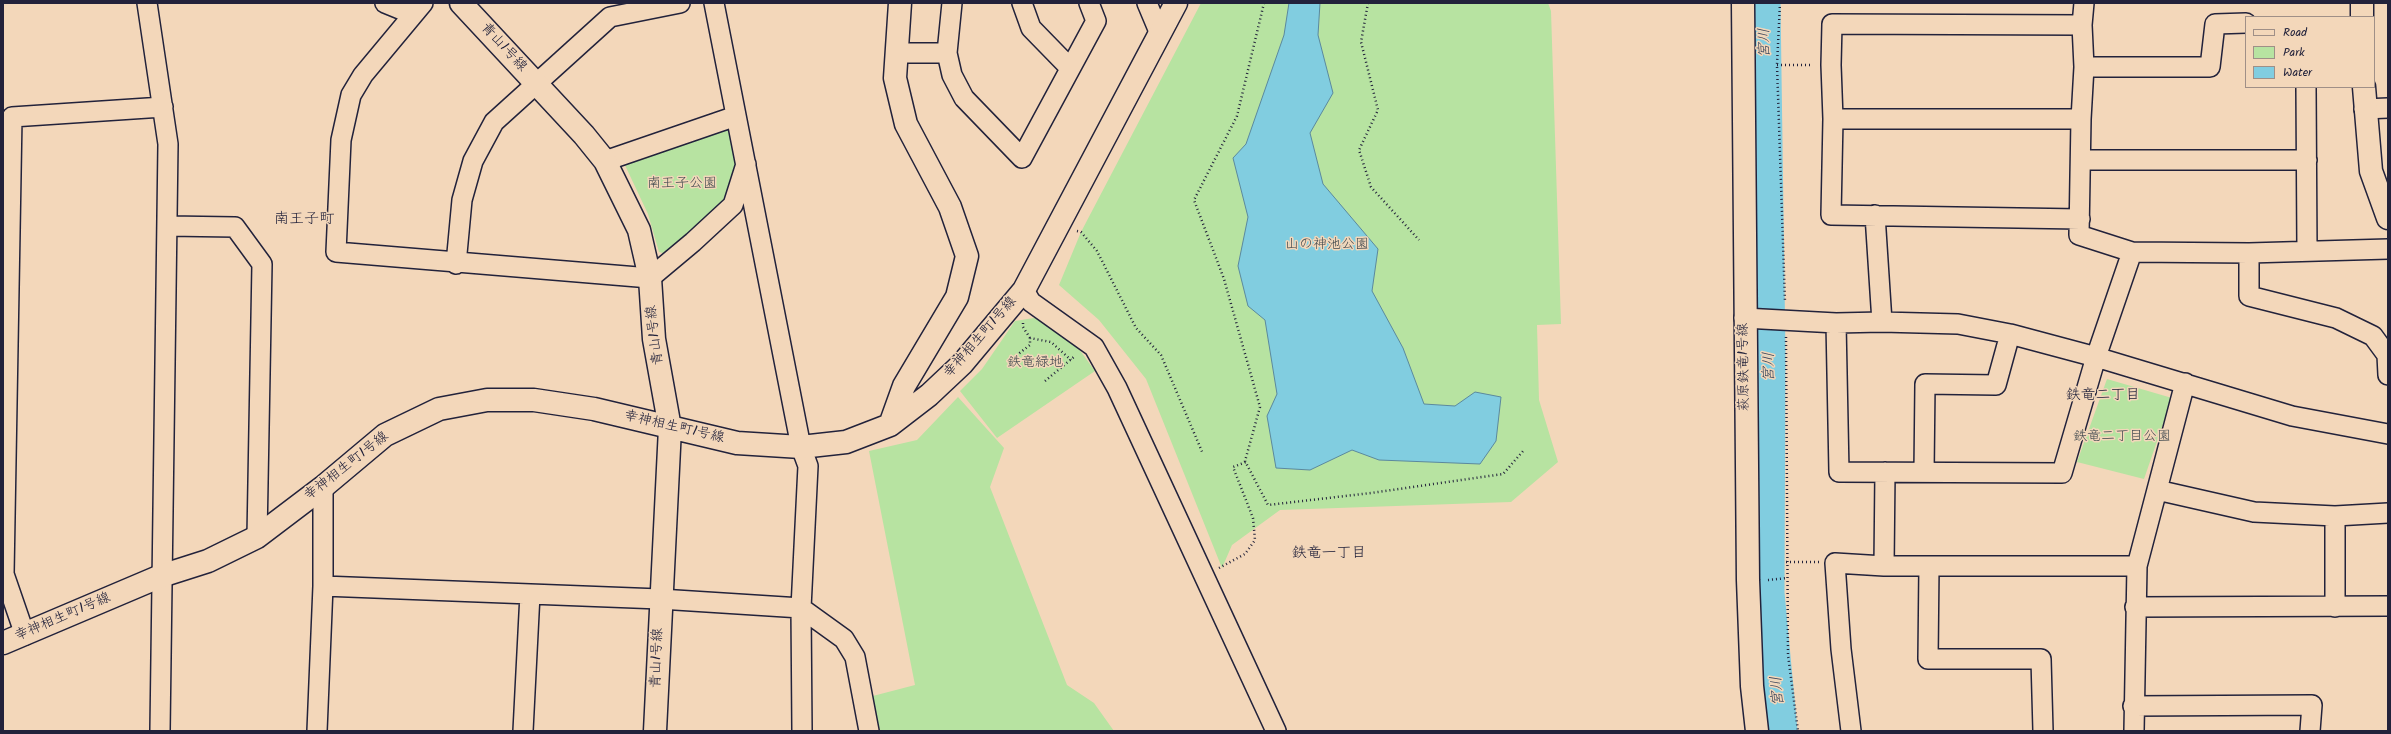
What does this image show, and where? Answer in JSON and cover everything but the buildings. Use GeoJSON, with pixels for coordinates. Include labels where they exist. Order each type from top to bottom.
{"type":"FeatureCollection","features":[{"type":"Feature","properties":{"kind":"street"},"geometry":{"type":"LineString","coordinates":[[147,3],[168,144],[160,731]]}},
{"type":"Feature","properties":{"kind":"street"},"geometry":{"type":"LineString","coordinates":[[385,3],[417,8],[363,75],[351,95],[341,140],[336,252],[456,264],[650,278],[694,242],[733,205],[746,164]]}},
{"type":"Feature","properties":{"kind":"street","name":"青山1号線"},"geometry":{"type":"LineString","coordinates":[[461,3],[584,135],[605,161],[639,230],[650,278],[654,339],[670,428],[660,599],[655,731]]}},
{"type":"Feature","properties":{"kind":"street"},"geometry":{"type":"LineString","coordinates":[[456,264],[462,200],[473,161],[494,122],[608,10],[680,3]]}},
{"type":"Feature","properties":{"kind":"street"},"geometry":{"type":"LineString","coordinates":[[714,3],[801,447],[808,466],[801,608],[802,731]]}},
{"type":"Feature","properties":{"kind":"street"},"geometry":{"type":"LineString","coordinates":[[890,425],[904,386],[957,297],[968,256],[950,206],[906,124],[895,78],[900,3]]}},
{"type":"Feature","properties":{"kind":"street"},"geometry":{"type":"LineString","coordinates":[[952,3],[947,53],[952,75],[964,98],[1022,158],[1096,21],[1089,3]]}},
{"type":"Feature","properties":{"kind":"street"},"geometry":{"type":"LineString","coordinates":[[1022,3],[1031,28],[1070,68]]}},
{"type":"Feature","properties":{"kind":"street"},"geometry":{"type":"LineString","coordinates":[[1148,3],[1160,34]]}},
{"type":"Feature","properties":{"kind":"street","name":"幸神相生町1号線"},"geometry":{"type":"LineString","coordinates":[[3,643],[25,635],[161,576],[208,561],[257,537],[323,486],[385,435],[439,410],[488,400],[534,400],[579,407],[738,443],[801,447],[846,442],[890,425],[929,395],[962,364],[1024,290],[1176,3]]}},
{"type":"Feature","properties":{"kind":"street","name":"萩原鉄竜1号線"},"geometry":{"type":"LineString","coordinates":[[1743,3],[1748,319],[1748,580],[1752,686],[1757,731]]}},
{"type":"Feature","properties":{"kind":"street"},"geometry":{"type":"LineString","coordinates":[[2084,3],[2082,25],[2084,66],[2081,119],[2082,160],[2079,235],[2132,252],[2249,253],[2388,249]]}},
{"type":"Feature","properties":{"kind":"street"},"geometry":{"type":"LineString","coordinates":[[2362,3],[2362,16]]}},
{"type":"Feature","properties":{"kind":"street"},"geometry":{"type":"LineString","coordinates":[[2084,66],[2210,67],[2215,24],[2245,23]]}},
{"type":"Feature","properties":{"kind":"street"},"geometry":{"type":"LineString","coordinates":[[2080,219],[1831,215],[1833,119],[1831,65],[1832,24],[2082,25]]}},
{"type":"Feature","properties":{"kind":"street"},"geometry":{"type":"LineString","coordinates":[[896,53],[947,53]]}},
{"type":"Feature","properties":{"kind":"street"},"geometry":{"type":"LineString","coordinates":[[2306,88],[2307,252]]}},
{"type":"Feature","properties":{"kind":"street"},"geometry":{"type":"LineString","coordinates":[[2364,88],[2364,109],[2371,171],[2388,218]]}},
{"type":"Feature","properties":{"kind":"street"},"geometry":{"type":"LineString","coordinates":[[25,635],[4,574],[12,117],[163,107]]}},
{"type":"Feature","properties":{"kind":"street"},"geometry":{"type":"LineString","coordinates":[[2364,109],[2388,108]]}},
{"type":"Feature","properties":{"kind":"street"},"geometry":{"type":"LineString","coordinates":[[605,161],[736,116]]}},
{"type":"Feature","properties":{"kind":"street"},"geometry":{"type":"LineString","coordinates":[[1833,119],[2081,119]]}},
{"type":"Feature","properties":{"kind":"street"},"geometry":{"type":"LineString","coordinates":[[2082,160],[2307,160]]}},
{"type":"Feature","properties":{"kind":"street"},"geometry":{"type":"LineString","coordinates":[[1875,215],[1882,322]]}},
{"type":"Feature","properties":{"kind":"street"},"geometry":{"type":"LineString","coordinates":[[168,226],[235,227],[262,264],[257,537]]}},
{"type":"Feature","properties":{"kind":"street"},"geometry":{"type":"LineString","coordinates":[[1836,323],[1838,472],[2062,473],[2096,357],[2132,252]]}},
{"type":"Feature","properties":{"kind":"street"},"geometry":{"type":"LineString","coordinates":[[2249,253],[2249,296],[2336,318],[2373,336],[2387,355],[2388,375]]}},
{"type":"Feature","properties":{"kind":"street"},"geometry":{"type":"LineString","coordinates":[[1024,290],[1031,302],[1094,348],[1117,388],[1206,575],[1276,731]]}},
{"type":"Feature","properties":{"kind":"street"},"geometry":{"type":"LineString","coordinates":[[1748,319],[1836,323],[1882,322],[1958,324],[2010,334],[2096,357],[2292,416],[2388,434]]}},
{"type":"Feature","properties":{"kind":"street"},"geometry":{"type":"LineString","coordinates":[[1924,472],[1925,384],[1996,385],[2010,334]]}},
{"type":"Feature","properties":{"kind":"street"},"geometry":{"type":"LineString","coordinates":[[2134,731],[2133,706],[2138,566],[2185,383]]}},
{"type":"Feature","properties":{"kind":"street"},"geometry":{"type":"LineString","coordinates":[[1884,566],[1885,472]]}},
{"type":"Feature","properties":{"kind":"street"},"geometry":{"type":"LineString","coordinates":[[317,731],[323,586],[323,486]]}},
{"type":"Feature","properties":{"kind":"street"},"geometry":{"type":"LineString","coordinates":[[2157,490],[2254,512],[2335,516],[2388,513]]}},
{"type":"Feature","properties":{"kind":"street"},"geometry":{"type":"LineString","coordinates":[[2335,516],[2335,607]]}},
{"type":"Feature","properties":{"kind":"street"},"geometry":{"type":"LineString","coordinates":[[1851,731],[1840,649],[1835,563],[1884,566],[2138,566]]}},
{"type":"Feature","properties":{"kind":"street"},"geometry":{"type":"LineString","coordinates":[[1929,566],[1928,659],[2041,659],[2043,731]]}},
{"type":"Feature","properties":{"kind":"street"},"geometry":{"type":"LineString","coordinates":[[323,586],[660,599],[801,608],[844,639],[855,657],[869,731]]}},
{"type":"Feature","properties":{"kind":"street"},"geometry":{"type":"LineString","coordinates":[[523,731],[530,594]]}},
{"type":"Feature","properties":{"kind":"street"},"geometry":{"type":"LineString","coordinates":[[2136,607],[2388,606]]}},
{"type":"Feature","properties":{"kind":"street"},"geometry":{"type":"LineString","coordinates":[[2133,706],[2312,705],[2310,731]]}},
{"type":"Feature","properties":{"kind":"path"},"geometry":{"type":"LineString","coordinates":[[1264,3],[1237,116],[1194,200],[1224,280],[1260,407],[1245,461],[1268,505],[1503,474],[1524,450]]}},
{"type":"Feature","properties":{"kind":"path"},"geometry":{"type":"LineString","coordinates":[[1368,3],[1361,42],[1378,110],[1358,150],[1371,187],[1419,240]]}},
{"type":"Feature","properties":{"kind":"path"},"geometry":{"type":"LineString","coordinates":[[1780,3],[1777,65],[1788,655],[1798,731]]}},
{"type":"Feature","properties":{"kind":"path"},"geometry":{"type":"LineString","coordinates":[[1777,65],[1831,65]]}},
{"type":"Feature","properties":{"kind":"path"},"geometry":{"type":"LineString","coordinates":[[1058,226],[1081,232],[1097,251],[1136,328],[1161,355],[1203,454]]}},
{"type":"Feature","properties":{"kind":"path"},"geometry":{"type":"LineString","coordinates":[[1013,358],[1030,345],[1030,338],[1051,342],[1071,360]]}},
{"type":"Feature","properties":{"kind":"path"},"geometry":{"type":"LineString","coordinates":[[1045,382],[1090,344]]}},
{"type":"Feature","properties":{"kind":"path"},"geometry":{"type":"LineString","coordinates":[[1206,575],[1245,554],[1255,540],[1253,518],[1232,467],[1245,461]]}},
{"type":"Feature","properties":{"kind":"path"},"geometry":{"type":"LineString","coordinates":[[1786,562],[1835,563]]}},
{"type":"Feature","properties":{"kind":"path"},"geometry":{"type":"LineString","coordinates":[[1782,580],[1787,578]]}},
{"type":"Feature","properties":{"kind":"green space","name":"山の神池公園"},"geometry":{"type":"Polygon","coordinates":[[[1201,3],[1548,3],[1551,11],[1561,324],[1537,325],[1539,400],[1558,462],[1511,502],[1280,510],[1232,545],[1222,568],[1146,379],[1099,320],[1059,285],[1081,232],[1201,3]]]}},
{"type":"Feature","properties":{"kind":"green space","name":"南王子公園"},"geometry":{"type":"Polygon","coordinates":[[[730,128],[736,156],[734,177],[724,203],[667,254],[659,252],[648,214],[623,161],[730,128]]]}},
{"type":"Feature","properties":{"kind":"green space","name":"鉄竜緑地"},"geometry":{"type":"Polygon","coordinates":[[[1040,317],[1076,345],[1095,371],[997,438],[960,391],[982,369],[1015,321],[1040,317]]]}},
{"type":"Feature","properties":{"kind":"green space","name":"鉄竜二丁目公園"},"geometry":{"type":"Polygon","coordinates":[[[2107,379],[2172,398],[2144,479],[2077,462],[2107,379]]]}},
{"type":"Feature","properties":{"kind":"green space"},"geometry":{"type":"Polygon","coordinates":[[[958,397],[1004,448],[990,487],[1067,685],[1094,703],[1114,731],[875,731],[869,697],[915,685],[869,451],[917,440],[958,397]]]}},
{"type":"Feature","properties":{"kind":"water"},"geometry":{"type":"Polygon","coordinates":[[[1289,3],[1320,3],[1318,35],[1333,93],[1310,133],[1323,184],[1378,249],[1372,291],[1403,348],[1424,404],[1455,406],[1475,392],[1501,397],[1496,441],[1480,464],[1379,460],[1352,450],[1310,470],[1276,468],[1267,416],[1277,394],[1265,320],[1248,306],[1238,266],[1248,217],[1233,158],[1246,144],[1284,35],[1289,3]]]}},
{"type":"Feature","properties":{"kind":"waterway","name":"宮川"},"geometry":{"type":"LineString","coordinates":[[1765,3],[1770,354],[1769,593],[1782,731]]}},
{"type":"Feature","properties":{"kind":"district","name":"南王子町"},"geometry":{"type":"Point","coordinates":[304,220]}},
{"type":"Feature","properties":{"kind":"district","name":"鉄竜二丁目"},"geometry":{"type":"Point","coordinates":[2103,396]}},
{"type":"Feature","properties":{"kind":"district","name":"鉄竜一丁目"},"geometry":{"type":"Point","coordinates":[1329,554]}}]}
